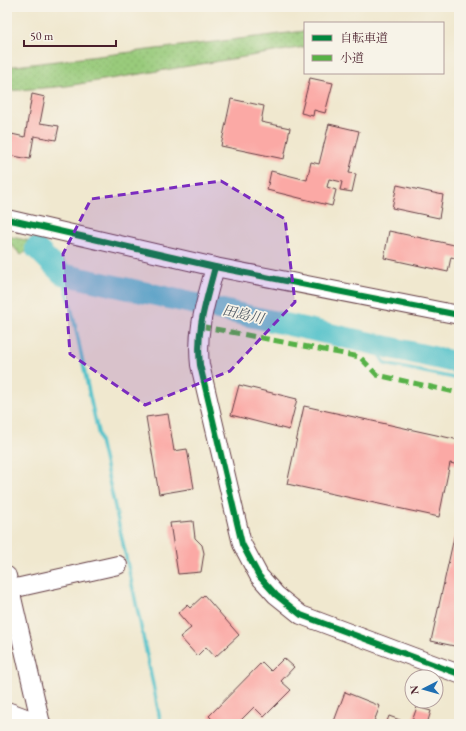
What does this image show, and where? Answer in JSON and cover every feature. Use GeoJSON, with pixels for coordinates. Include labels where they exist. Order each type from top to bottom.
{"type":"FeatureCollection","features":[{"type":"Feature","properties":{"kind":"street"},"geometry":{"type":"LineString","coordinates":[[7,219],[215,267],[459,315]]}},
{"type":"Feature","properties":{"kind":"street"},"geometry":{"type":"LineString","coordinates":[[215,267],[202,319],[198,344],[200,365],[242,544],[259,576],[276,595],[301,615],[459,674]]}},
{"type":"Feature","properties":{"kind":"street"},"geometry":{"type":"LineString","coordinates":[[41,724],[8,585],[118,565]]}},
{"type":"Feature","properties":{"kind":"street"},"geometry":{"type":"LineString","coordinates":[[7,711],[41,724]]}},
{"type":"Feature","properties":{"kind":"highlighted area"},"geometry":{"type":"Polygon","coordinates":[[[221,181],[285,219],[295,302],[230,371],[145,405],[70,354],[63,254],[91,199],[221,181]]]}},
{"type":"Feature","properties":{"kind":"green space"},"geometry":{"type":"Polygon","coordinates":[[[304,31],[304,47],[67,86],[7,91],[7,67],[304,31]]]}},
{"type":"Feature","properties":{"kind":"green space"},"geometry":{"type":"Polygon","coordinates":[[[7,236],[40,243],[21,255],[7,240],[7,236]]]}},
{"type":"Feature","properties":{"kind":"building"},"geometry":{"type":"Polygon","coordinates":[[[310,78],[333,83],[325,113],[314,110],[313,116],[301,113],[310,78]]]}},
{"type":"Feature","properties":{"kind":"building"},"geometry":{"type":"Polygon","coordinates":[[[32,94],[45,97],[40,123],[59,126],[56,140],[34,136],[30,159],[7,155],[7,133],[25,137],[32,94]]]}},
{"type":"Feature","properties":{"kind":"building"},"geometry":{"type":"Polygon","coordinates":[[[231,99],[264,106],[261,122],[290,128],[284,159],[221,146],[231,99]]]}},
{"type":"Feature","properties":{"kind":"building"},"geometry":{"type":"Polygon","coordinates":[[[329,124],[359,131],[349,173],[356,174],[352,192],[340,190],[342,182],[329,179],[327,187],[336,190],[332,206],[267,190],[271,171],[307,180],[311,162],[319,164],[329,124]]]}},
{"type":"Feature","properties":{"kind":"building"},"geometry":{"type":"Polygon","coordinates":[[[397,185],[443,195],[439,218],[392,208],[397,185]]]}},
{"type":"Feature","properties":{"kind":"building"},"geometry":{"type":"Polygon","coordinates":[[[389,231],[459,246],[459,259],[451,257],[448,272],[384,258],[389,231]]]}},
{"type":"Feature","properties":{"kind":"building"},"geometry":{"type":"Polygon","coordinates":[[[239,385],[297,399],[289,430],[231,415],[239,385]]]}},
{"type":"Feature","properties":{"kind":"building"},"geometry":{"type":"Polygon","coordinates":[[[304,406],[459,440],[459,465],[450,463],[439,517],[287,484],[304,406]]]}},
{"type":"Feature","properties":{"kind":"building"},"geometry":{"type":"Polygon","coordinates":[[[168,414],[174,451],[187,449],[194,488],[159,494],[146,417],[168,414]]]}},
{"type":"Feature","properties":{"kind":"building"},"geometry":{"type":"Polygon","coordinates":[[[193,521],[195,538],[202,545],[204,553],[201,572],[178,574],[170,523],[193,521]]]}},
{"type":"Feature","properties":{"kind":"building"},"geometry":{"type":"Polygon","coordinates":[[[455,533],[459,534],[459,647],[431,641],[455,533]]]}},
{"type":"Feature","properties":{"kind":"building"},"geometry":{"type":"Polygon","coordinates":[[[204,595],[239,635],[215,657],[206,647],[197,656],[180,637],[191,628],[178,613],[187,605],[190,608],[204,595]]]}},
{"type":"Feature","properties":{"kind":"building"},"geometry":{"type":"Polygon","coordinates":[[[284,658],[294,667],[281,681],[291,690],[264,717],[254,707],[237,724],[217,724],[209,716],[262,662],[271,671],[284,658]]]}},
{"type":"Feature","properties":{"kind":"building"},"geometry":{"type":"Polygon","coordinates":[[[345,692],[380,706],[373,724],[333,724],[345,692]]]}},
{"type":"Feature","properties":{"kind":"building"},"geometry":{"type":"Polygon","coordinates":[[[416,709],[431,711],[427,724],[411,724],[416,709]]]}},
{"type":"Feature","properties":{"kind":"building"},"geometry":{"type":"Polygon","coordinates":[[[389,716],[411,724],[386,724],[389,716]]]}},
{"type":"Feature","properties":{"kind":"waterway","name":"田島川"},"geometry":{"type":"LineString","coordinates":[[36,248],[62,274],[459,363]]}},
{"type":"Feature","properties":{"kind":"waterway"},"geometry":{"type":"LineString","coordinates":[[62,274],[75,324],[137,606],[161,724]]}},
{"type":"Feature","properties":{"kind":"waterway"},"geometry":{"type":"LineString","coordinates":[[381,346],[380,356],[385,364],[459,379]]}},
{"type":"Feature","properties":{"kind":"marked path"},"geometry":{"type":"LineString","coordinates":[[200,326],[360,357],[377,375],[459,393]]}},
{"type":"Feature","properties":{"kind":"cycle path"},"geometry":{"type":"LineString","coordinates":[[7,219],[215,267],[459,315]]}},
{"type":"Feature","properties":{"kind":"cycle path"},"geometry":{"type":"LineString","coordinates":[[215,267],[205,304],[199,339],[200,365],[242,544],[259,576],[276,595],[301,615],[459,674]]}}]}
